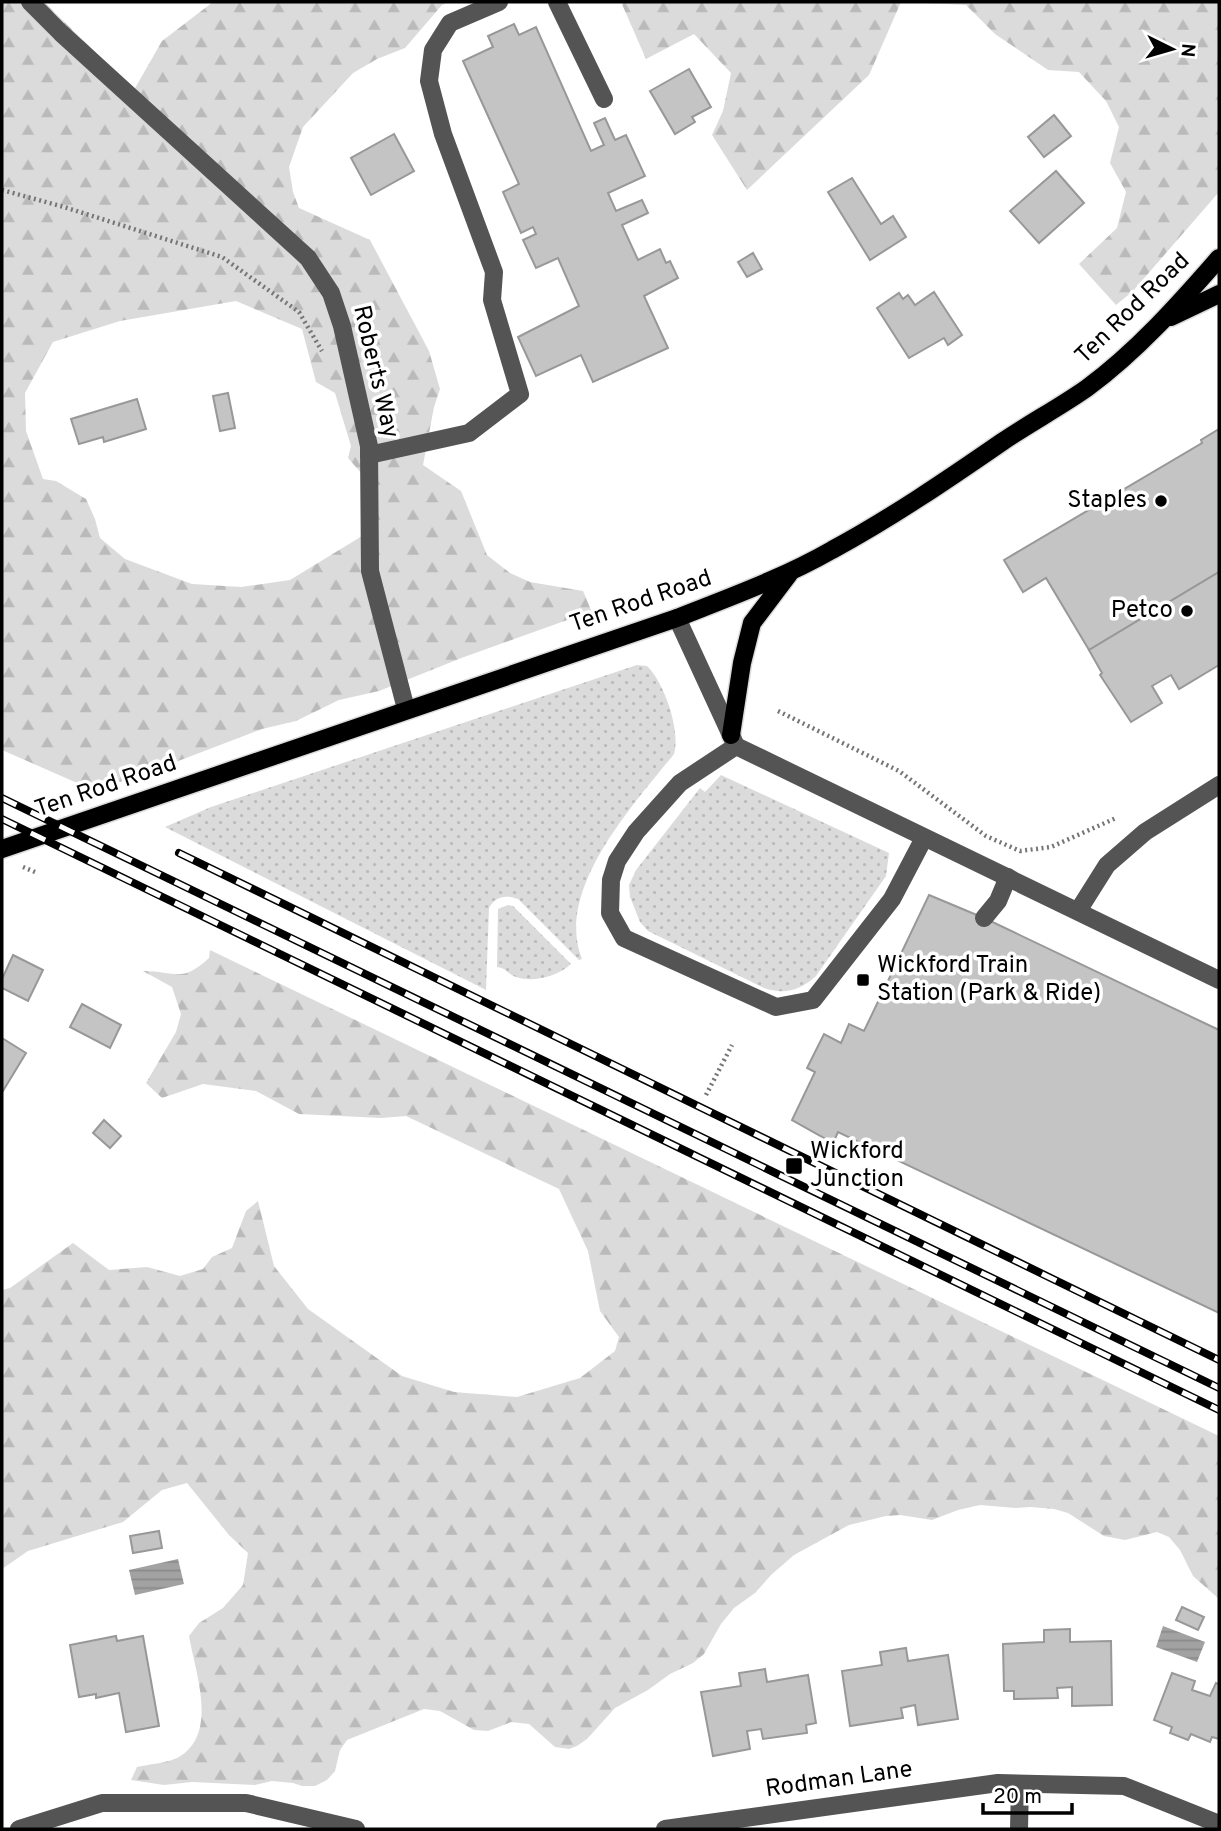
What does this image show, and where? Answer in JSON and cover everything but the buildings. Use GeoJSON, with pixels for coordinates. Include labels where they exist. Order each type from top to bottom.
{"type":"FeatureCollection","features":[{"type":"Feature","properties":{"kind":"main road","name":"Ten Rod Road"},"geometry":{"type":"LineString","coordinates":[[2,849],[677,618],[792,570],[831,551],[923,495],[1088,387],[1165,320],[1219,258]]}},
{"type":"Feature","properties":{"kind":"main road"},"geometry":{"type":"LineString","coordinates":[[1165,320],[1219,294]]}},
{"type":"Feature","properties":{"kind":"main road"},"geometry":{"type":"LineString","coordinates":[[733,740],[742,663],[752,624],[792,570]]}},
{"type":"Feature","properties":{"kind":"street","name":"Roberts Way"},"geometry":{"type":"LineString","coordinates":[[30,2],[308,258],[331,293],[342,326],[369,455],[370,571],[407,709]]}},
{"type":"Feature","properties":{"kind":"street"},"geometry":{"type":"LineString","coordinates":[[369,455],[469,433],[520,394],[492,300],[494,272],[443,134],[429,81],[433,50],[450,23],[499,2]]}},
{"type":"Feature","properties":{"kind":"street"},"geometry":{"type":"LineString","coordinates":[[557,2],[604,99]]}},
{"type":"Feature","properties":{"kind":"street"},"geometry":{"type":"LineString","coordinates":[[677,618],[733,740],[924,838],[1219,980]]}},
{"type":"Feature","properties":{"kind":"street"},"geometry":{"type":"LineString","coordinates":[[733,740],[680,783],[636,832],[617,861],[611,880],[610,912],[624,938],[776,1007],[813,1000],[892,899],[924,838]]}},
{"type":"Feature","properties":{"kind":"street"},"geometry":{"type":"LineString","coordinates":[[1078,911],[1107,865],[1145,832],[1219,785]]}},
{"type":"Feature","properties":{"kind":"street"},"geometry":{"type":"LineString","coordinates":[[984,918],[998,901],[1008,877]]}},
{"type":"Feature","properties":{"kind":"street","name":"Rodman Lane"},"geometry":{"type":"LineString","coordinates":[[665,1829],[999,1783],[1125,1786],[1219,1824]]}},
{"type":"Feature","properties":{"kind":"street"},"geometry":{"type":"LineString","coordinates":[[1019,1829],[1020,1784]]}},
{"type":"Feature","properties":{"kind":"street"},"geometry":{"type":"LineString","coordinates":[[19,1829],[102,1803],[246,1803],[356,1829]]}},
{"type":"Feature","properties":{"kind":"path"},"geometry":{"type":"LineString","coordinates":[[2,190],[222,257],[299,312],[325,357]]}},
{"type":"Feature","properties":{"kind":"path"},"geometry":{"type":"LineString","coordinates":[[778,711],[899,771],[986,836],[1020,851],[1051,847],[1116,818]]}},
{"type":"Feature","properties":{"kind":"path"},"geometry":{"type":"LineString","coordinates":[[706,1095],[732,1045]]}},
{"type":"Feature","properties":{"kind":"green space"},"geometry":{"type":"Polygon","coordinates":[[[2,2],[44,2],[134,90],[162,41],[213,2],[449,2],[442,5],[405,48],[377,59],[353,73],[303,127],[289,167],[293,192],[299,208],[370,240],[429,351],[440,389],[423,465],[461,491],[487,555],[510,573],[530,582],[583,591],[593,615],[584,614],[379,691],[339,700],[296,721],[262,729],[126,781],[84,786],[2,750],[2,2]],[[236,301],[120,321],[53,342],[25,393],[26,431],[43,479],[56,481],[86,499],[100,538],[125,559],[192,584],[241,587],[290,580],[367,533],[368,481],[348,458],[351,446],[335,393],[316,382],[302,329],[236,301]]]}},
{"type":"Feature","properties":{"kind":"green space"},"geometry":{"type":"Polygon","coordinates":[[[621,2],[901,2],[869,75],[747,190],[712,135],[723,111],[731,73],[694,34],[646,59],[621,2]]]}},
{"type":"Feature","properties":{"kind":"green space"},"geometry":{"type":"Polygon","coordinates":[[[906,2],[1219,2],[1219,192],[1133,291],[1116,305],[1079,264],[1117,228],[1126,192],[1110,163],[1119,127],[1106,101],[1079,72],[1048,70],[995,34],[966,5],[906,2]]]}},
{"type":"Feature","properties":{"kind":"green space"},"geometry":{"type":"Polygon","coordinates":[[[637,665],[647,666],[665,695],[673,720],[676,744],[674,754],[620,823],[602,849],[588,877],[579,905],[576,932],[582,959],[579,960],[518,899],[501,898],[494,901],[489,908],[486,990],[165,827],[211,807],[637,665]]]}},
{"type":"Feature","properties":{"kind":"green space"},"geometry":{"type":"Polygon","coordinates":[[[721,775],[889,853],[886,876],[816,976],[798,988],[778,991],[764,988],[648,931],[640,922],[630,897],[629,885],[636,870],[700,788],[705,792],[721,775]]]}},
{"type":"Feature","properties":{"kind":"green space"},"geometry":{"type":"Polygon","coordinates":[[[513,906],[571,964],[553,975],[538,979],[516,977],[497,967],[498,909],[513,906]]]}},
{"type":"Feature","properties":{"kind":"green space"},"geometry":{"type":"Polygon","coordinates":[[[210,950],[1219,1436],[1219,1599],[1193,1576],[1180,1550],[1169,1537],[1157,1532],[1125,1540],[1104,1536],[1068,1513],[1030,1507],[980,1505],[932,1520],[900,1515],[886,1516],[849,1525],[794,1555],[755,1593],[734,1608],[721,1624],[704,1654],[615,1708],[587,1739],[569,1749],[555,1747],[529,1724],[511,1722],[488,1731],[474,1730],[440,1711],[424,1709],[347,1740],[340,1750],[335,1771],[327,1780],[315,1786],[272,1781],[255,1785],[192,1782],[164,1785],[131,1780],[137,1767],[179,1757],[191,1746],[198,1733],[201,1701],[189,1636],[199,1623],[223,1608],[243,1585],[248,1553],[229,1535],[187,1483],[162,1490],[123,1522],[28,1551],[2,1569],[2,1290],[10,1288],[73,1243],[109,1270],[147,1267],[180,1276],[203,1269],[212,1257],[232,1248],[246,1211],[258,1201],[274,1266],[308,1309],[402,1376],[454,1392],[517,1397],[580,1378],[615,1351],[619,1337],[600,1311],[588,1251],[559,1189],[406,1116],[381,1118],[299,1114],[256,1091],[203,1084],[162,1098],[146,1083],[176,1032],[181,1014],[172,987],[143,971],[185,974],[209,958],[210,950]]]}},
{"type":"Feature","properties":{"kind":"shaded area"},"geometry":{"type":"Polygon","coordinates":[[[178,1559],[184,1584],[135,1595],[129,1570],[178,1559]]]}},
{"type":"Feature","properties":{"kind":"shaded area"},"geometry":{"type":"Polygon","coordinates":[[[1163,1626],[1205,1642],[1197,1662],[1156,1647],[1163,1626]]]}},
{"type":"Feature","properties":{"kind":"railway"},"geometry":{"type":"LineString","coordinates":[[2,798],[1219,1388]]}},
{"type":"Feature","properties":{"kind":"railway"},"geometry":{"type":"LineString","coordinates":[[2,819],[1219,1410]]}},
{"type":"Feature","properties":{"kind":"railway"},"geometry":{"type":"LineString","coordinates":[[179,853],[1219,1360]]}},
{"type":"Feature","properties":{"kind":"place","name":"Staples"},"geometry":{"type":"Point","coordinates":[1161,501]}},
{"type":"Feature","properties":{"kind":"place","name":"Petco"},"geometry":{"type":"Point","coordinates":[1187,611]}},
{"type":"Feature","properties":{"kind":"place","name":"Wickford Train Station (Park & Ride)"},"geometry":{"type":"Point","coordinates":[863,980]}},
{"type":"Feature","properties":{"kind":"place","name":"Wickford Junction"},"geometry":{"type":"Point","coordinates":[794,1166]}}]}
